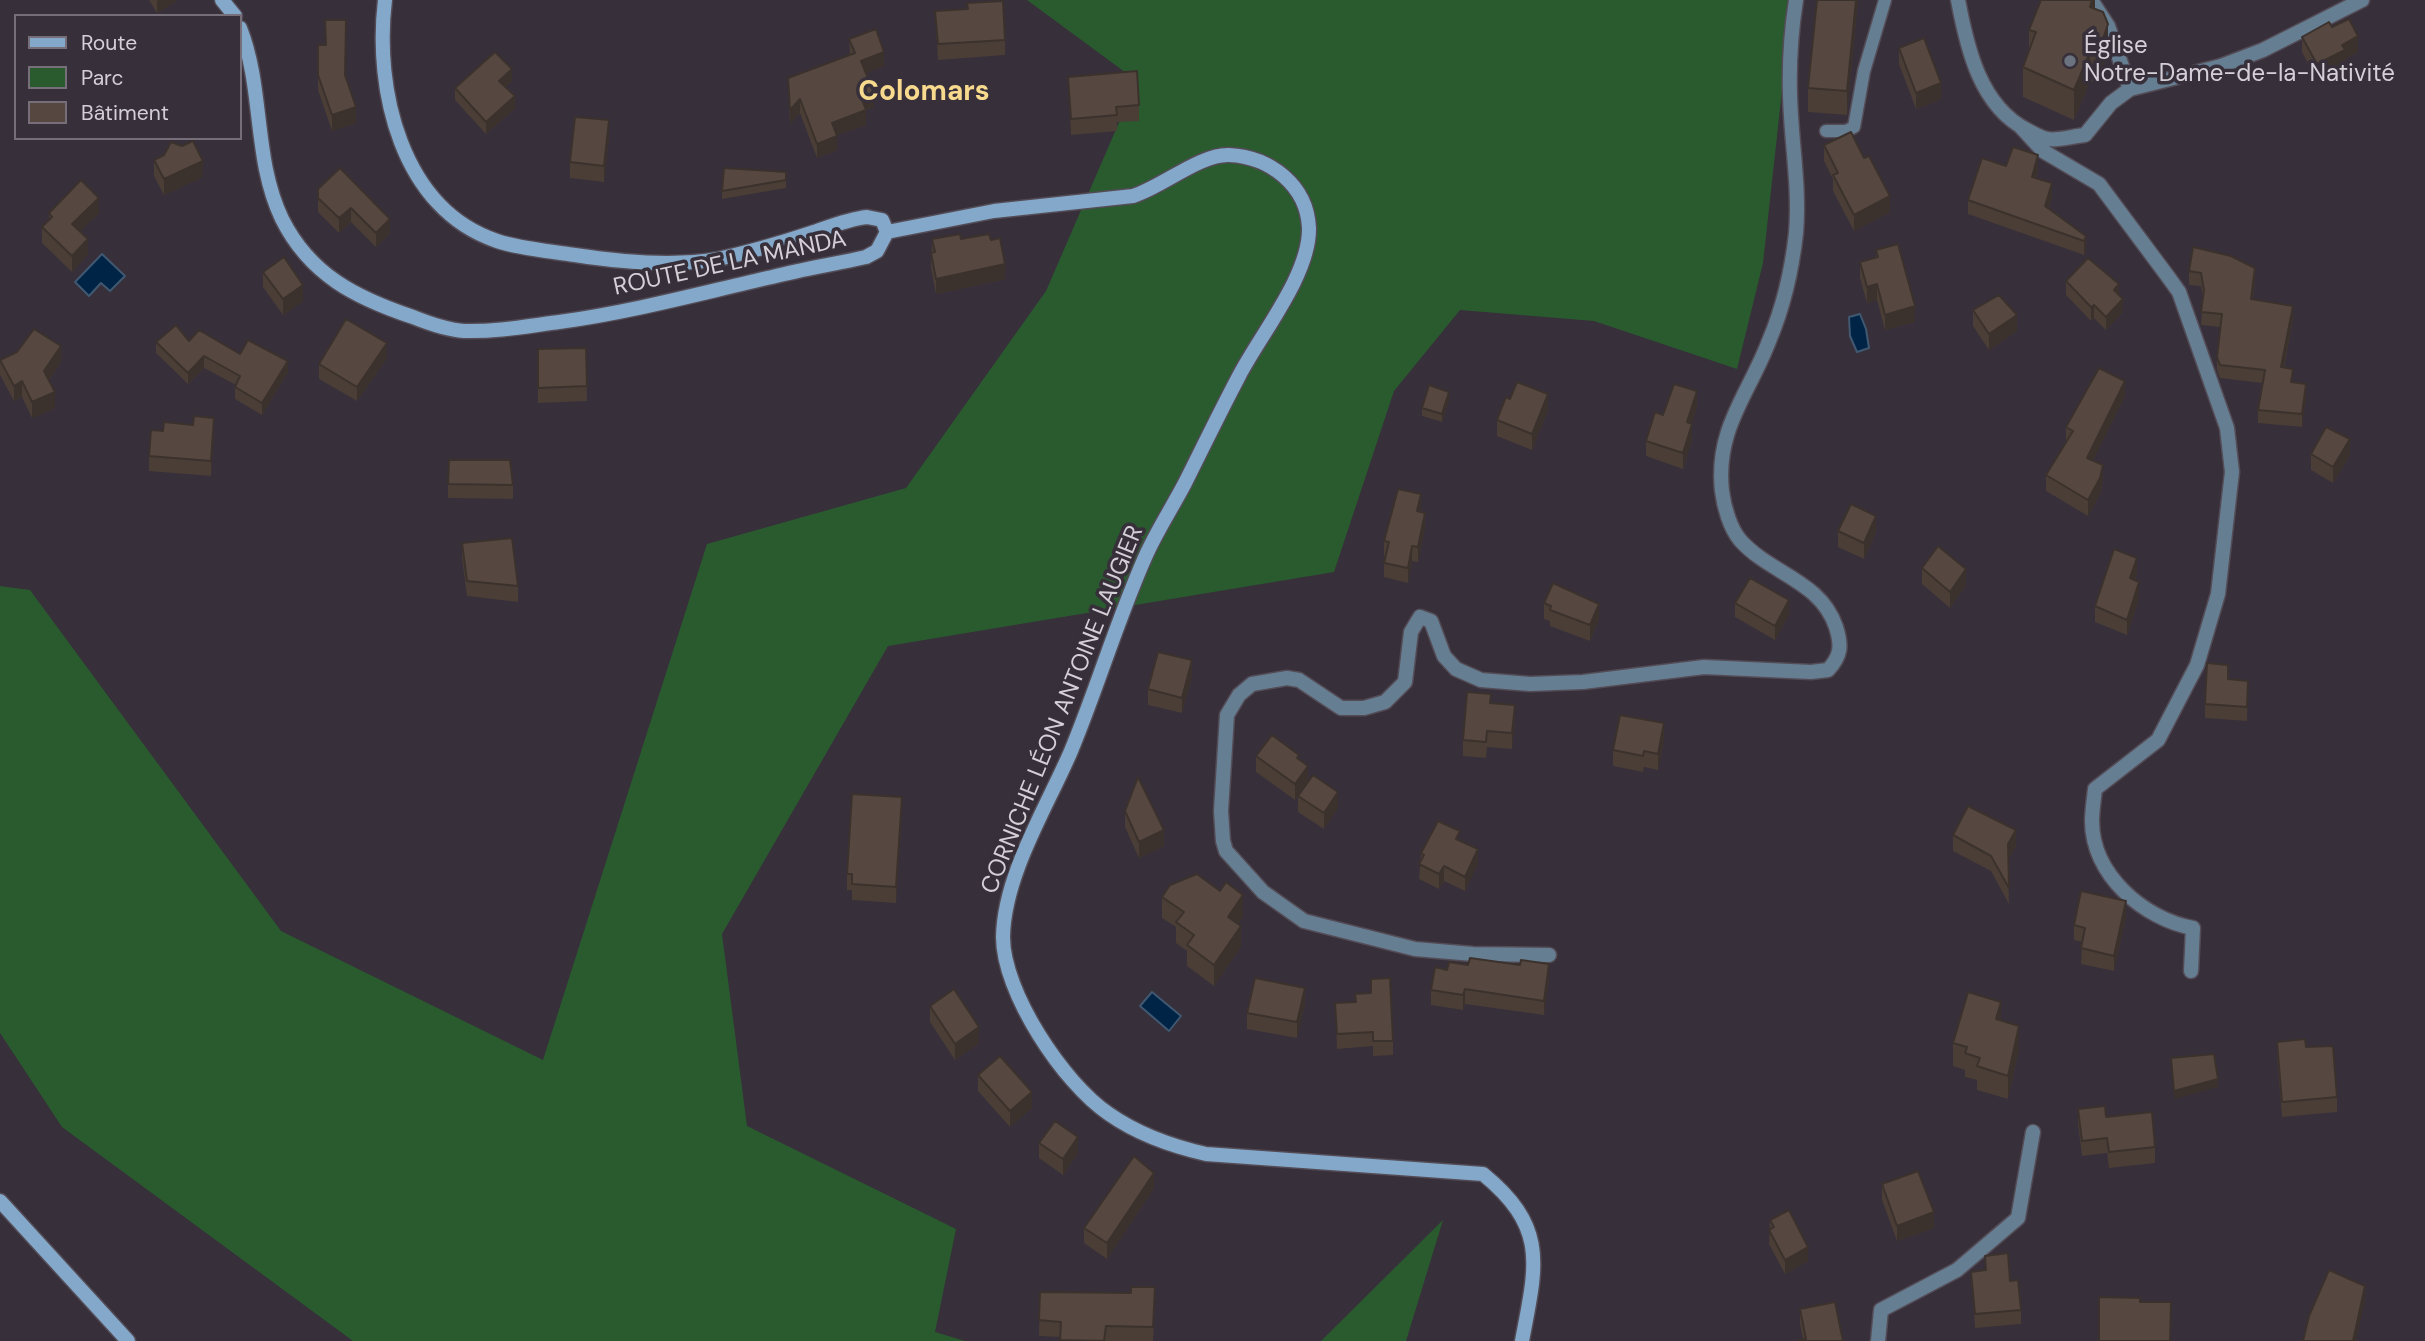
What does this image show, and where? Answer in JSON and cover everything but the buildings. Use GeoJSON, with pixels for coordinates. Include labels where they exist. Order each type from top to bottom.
{"type":"FeatureCollection","features":[{"type":"Feature","properties":{"kind":"street"},"geometry":{"type":"LineString","coordinates":[[222,0],[233,14]]}},
{"type":"Feature","properties":{"kind":"street","name":"ROUTE DE LA MANDA"},"geometry":{"type":"LineString","coordinates":[[242,33],[249,52],[268,176],[282,218],[306,258],[336,285],[373,304],[422,320],[462,331],[505,329],[638,309],[866,257],[877,251],[887,232],[882,220],[856,218],[779,244],[716,259],[667,262],[593,258],[496,241],[460,222],[429,193],[408,161],[391,106],[381,58],[385,0]]}},
{"type":"Feature","properties":{"kind":"street"},"geometry":{"type":"LineString","coordinates":[[1549,955],[1473,954],[1415,948],[1304,921],[1263,892],[1234,862],[1223,841],[1227,715],[1239,695],[1252,684],[1268,679],[1299,680],[1341,708],[1364,708],[1385,702],[1405,682],[1411,632],[1420,617],[1431,621],[1444,656],[1456,669],[1481,680],[1530,684],[1583,682],[1704,667],[1795,672],[1828,670],[1841,650],[1833,617],[1822,599],[1740,539],[1729,520],[1722,490],[1724,448],[1732,414],[1769,342],[1786,287],[1796,233],[1790,45],[1796,0]]}},
{"type":"Feature","properties":{"kind":"street"},"geometry":{"type":"LineString","coordinates":[[1958,0],[1965,40],[1978,75],[1995,104],[2012,122],[2046,139],[2085,135],[2111,103],[2130,89],[2221,66],[2263,50],[2362,0]]}},
{"type":"Feature","properties":{"kind":"street"},"geometry":{"type":"LineString","coordinates":[[2091,0],[2108,26],[2130,89]]}},
{"type":"Feature","properties":{"kind":"street"},"geometry":{"type":"LineString","coordinates":[[2021,127],[2043,151],[2099,184],[2179,292],[2227,428],[2232,472],[2226,535],[2218,594],[2197,665],[2158,740],[2095,789],[2091,822],[2097,852],[2110,875],[2143,909],[2176,925],[2193,928],[2191,971]]}},
{"type":"Feature","properties":{"kind":"street","name":"CORNICHE LÉON ANTOINE LAUGIER"},"geometry":{"type":"LineString","coordinates":[[887,232],[994,211],[1133,196],[1154,190],[1200,163],[1226,155],[1256,159],[1282,173],[1301,196],[1309,228],[1304,262],[1241,372],[1148,551],[1076,737],[1011,892],[1004,923],[1004,956],[1023,1008],[1074,1081],[1108,1114],[1165,1144],[1206,1154],[1483,1174],[1510,1196],[1525,1220],[1535,1254],[1522,1341]]}},
{"type":"Feature","properties":{"kind":"street"},"geometry":{"type":"LineString","coordinates":[[1878,1341],[1881,1310],[1957,1270],[2018,1218],[2033,1132]]}},
{"type":"Feature","properties":{"kind":"street"},"geometry":{"type":"LineString","coordinates":[[0,1201],[128,1341]]}},
{"type":"Feature","properties":{"kind":"lane"},"geometry":{"type":"LineString","coordinates":[[1826,131],[1846,131],[1854,127],[1864,71],[1885,0]]}},
{"type":"Feature","properties":{"kind":"green space"},"geometry":{"type":"Polygon","coordinates":[[[1027,0],[1792,0],[1763,263],[1737,369],[1594,321],[1460,310],[1394,391],[1334,572],[888,646],[722,934],[747,1126],[956,1229],[935,1332],[965,1341],[353,1341],[62,1127],[0,1033],[0,586],[30,590],[281,931],[543,1060],[707,544],[906,488],[1046,291],[1137,81],[1027,0]]]}},
{"type":"Feature","properties":{"kind":"green space"},"geometry":{"type":"Polygon","coordinates":[[[1443,1220],[1406,1341],[1321,1341],[1443,1220]]]}},
{"type":"Feature","properties":{"kind":"water"},"geometry":{"type":"Polygon","coordinates":[[[102,254],[125,276],[110,291],[101,283],[89,296],[75,282],[102,254]]]}},
{"type":"Feature","properties":{"kind":"water"},"geometry":{"type":"Polygon","coordinates":[[[1860,314],[1869,348],[1857,352],[1850,336],[1849,317],[1860,314]]]}},
{"type":"Feature","properties":{"kind":"water"},"geometry":{"type":"Polygon","coordinates":[[[1152,992],[1181,1016],[1169,1031],[1140,1006],[1152,992]]]}},
{"type":"Feature","properties":{"kind":"place","name":"Église Notre-Dame-de-la-Nativité"},"geometry":{"type":"Point","coordinates":[2070,61]}},
{"type":"Feature","properties":{"kind":"district","name":"Colomars"},"geometry":{"type":"Point","coordinates":[924,93]}}]}
